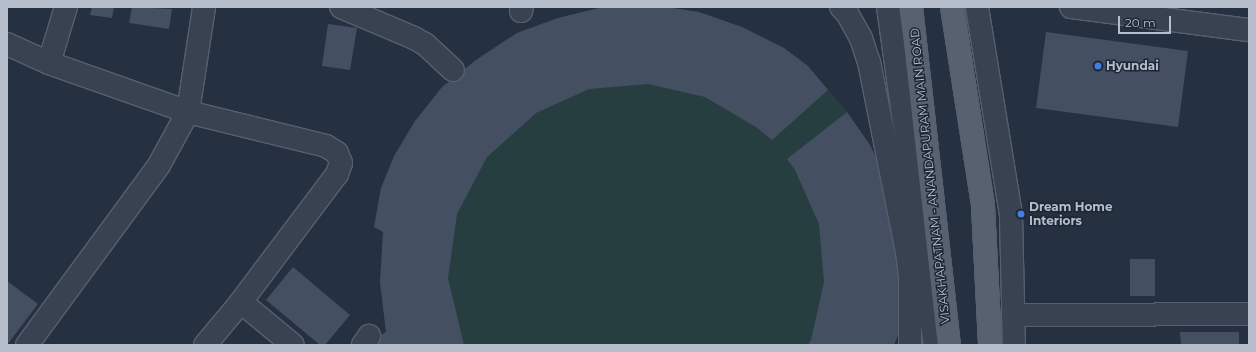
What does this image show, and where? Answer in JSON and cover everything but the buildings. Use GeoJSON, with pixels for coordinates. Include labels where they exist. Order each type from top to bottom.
{"type":"FeatureCollection","features":[{"type":"Feature","properties":{"kind":"main road","name":"VISAKHAPATNAM - ANANDAPURAM MAIN ROAD"},"geometry":{"type":"LineString","coordinates":[[911,7],[949,345]]}},
{"type":"Feature","properties":{"kind":"main road"},"geometry":{"type":"LineString","coordinates":[[952,7],[983,206],[990,345]]}},
{"type":"Feature","properties":{"kind":"street"},"geometry":{"type":"LineString","coordinates":[[49,64],[66,7]]}},
{"type":"Feature","properties":{"kind":"street"},"geometry":{"type":"LineString","coordinates":[[27,345],[159,165],[188,112],[204,7]]}},
{"type":"Feature","properties":{"kind":"street"},"geometry":{"type":"LineString","coordinates":[[341,7],[425,44],[453,70]]}},
{"type":"Feature","properties":{"kind":"street"},"geometry":{"type":"LineString","coordinates":[[841,7],[847,12],[861,38],[869,62],[907,252],[910,276],[910,345]]}},
{"type":"Feature","properties":{"kind":"street"},"geometry":{"type":"LineString","coordinates":[[888,7],[936,345]]}},
{"type":"Feature","properties":{"kind":"street"},"geometry":{"type":"LineString","coordinates":[[985,7],[977,7],[1011,215],[1014,345]]}},
{"type":"Feature","properties":{"kind":"street"},"geometry":{"type":"LineString","coordinates":[[1071,7],[1171,13],[1249,30]]}},
{"type":"Feature","properties":{"kind":"street"},"geometry":{"type":"LineString","coordinates":[[861,38],[893,36]]}},
{"type":"Feature","properties":{"kind":"street"},"geometry":{"type":"LineString","coordinates":[[7,44],[49,64],[188,112],[326,146],[337,153],[340,163],[337,174],[241,302],[205,345]]}},
{"type":"Feature","properties":{"kind":"street"},"geometry":{"type":"LineString","coordinates":[[241,302],[293,345]]}},
{"type":"Feature","properties":{"kind":"street"},"geometry":{"type":"LineString","coordinates":[[1013,315],[1249,314]]}},
{"type":"Feature","properties":{"kind":"green space"},"geometry":{"type":"Polygon","coordinates":[[[603,7],[666,7],[699,12],[742,27],[784,48],[808,66],[847,112],[870,145],[899,332],[894,345],[379,345],[377,337],[386,332],[380,282],[383,232],[374,227],[381,188],[476,60],[517,33],[558,18],[603,7]]]}},
{"type":"Feature","properties":{"kind":"place","name":"Hyundai"},"geometry":{"type":"Point","coordinates":[1098,66]}},
{"type":"Feature","properties":{"kind":"place","name":"Dream Home Interiors"},"geometry":{"type":"Point","coordinates":[1021,214]}}]}
